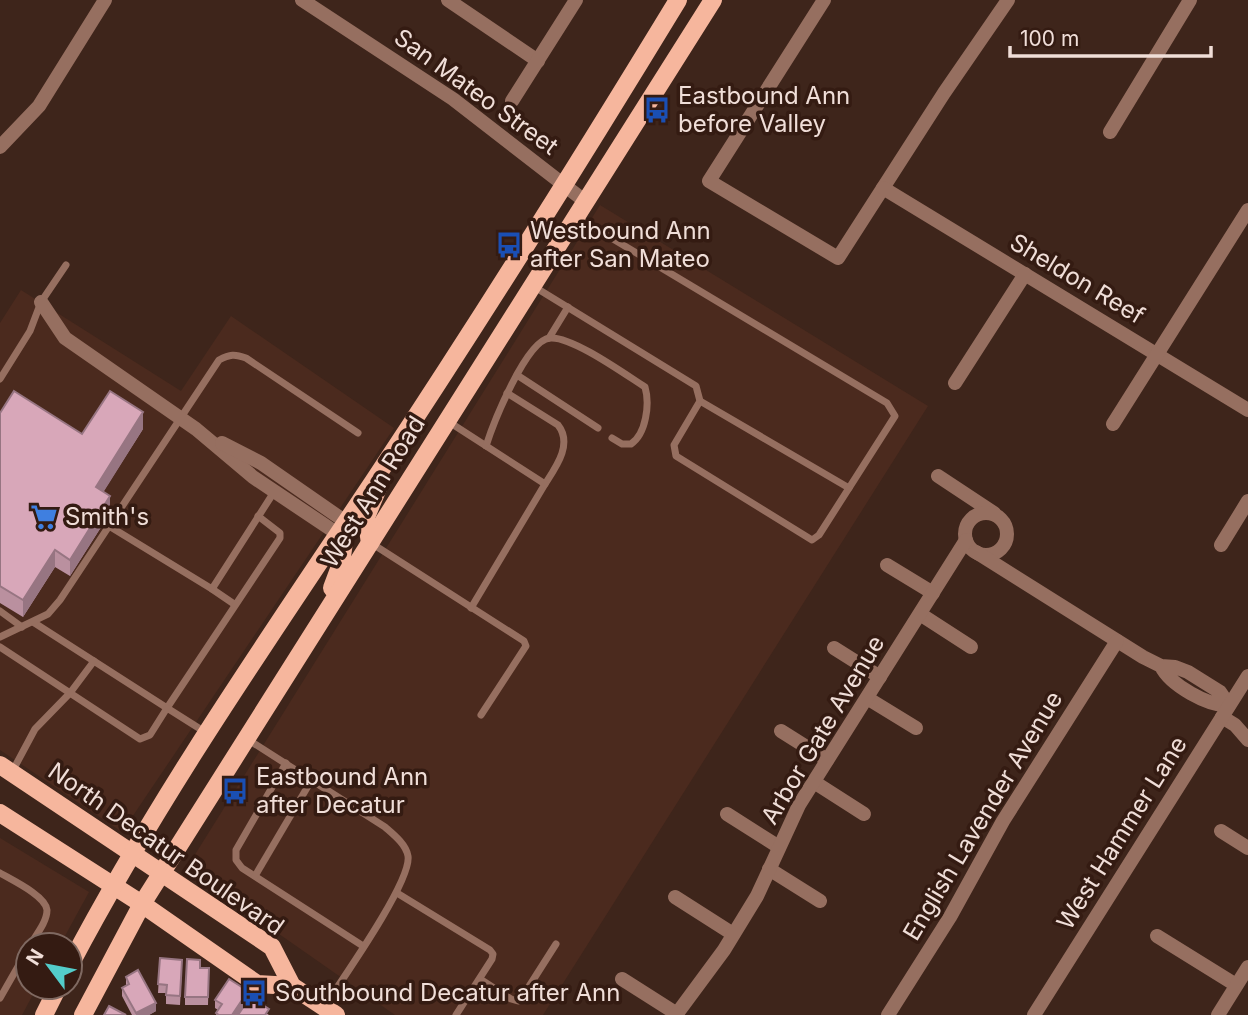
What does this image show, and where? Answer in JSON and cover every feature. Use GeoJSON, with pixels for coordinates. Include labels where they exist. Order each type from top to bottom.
{"type":"FeatureCollection","features":[{"type":"Feature","properties":{"kind":"main road","name":"West Ann Road"},"geometry":{"type":"LineString","coordinates":[[84,939],[131,853],[393,452],[678,0]]}},
{"type":"Feature","properties":{"kind":"main road","name":"West Ann Road"},"geometry":{"type":"LineString","coordinates":[[83,1015],[142,904],[713,0]]}},
{"type":"Feature","properties":{"kind":"main road"},"geometry":{"type":"LineString","coordinates":[[370,543],[366,517],[393,452]]}},
{"type":"Feature","properties":{"kind":"main road"},"geometry":{"type":"LineString","coordinates":[[313,633],[341,564],[342,528]]}},
{"type":"Feature","properties":{"kind":"main road","name":"North Decatur Boulevard"},"geometry":{"type":"LineString","coordinates":[[6,768],[272,947],[292,986],[330,1011]]}},
{"type":"Feature","properties":{"kind":"main road"},"geometry":{"type":"LineString","coordinates":[[1,814],[113,884],[257,984],[292,986]]}},
{"type":"Feature","properties":{"kind":"street"},"geometry":{"type":"LineString","coordinates":[[0,147],[39,106],[104,0]]}},
{"type":"Feature","properties":{"kind":"street","name":"San Mateo Street"},"geometry":{"type":"LineString","coordinates":[[302,0],[453,99],[586,202]]}},
{"type":"Feature","properties":{"kind":"street"},"geometry":{"type":"LineString","coordinates":[[448,0],[538,61]]}},
{"type":"Feature","properties":{"kind":"street"},"geometry":{"type":"LineString","coordinates":[[512,101],[576,0]]}},
{"type":"Feature","properties":{"kind":"street"},"geometry":{"type":"LineString","coordinates":[[824,0],[709,181],[838,258],[944,93],[1008,0]]}},
{"type":"Feature","properties":{"kind":"street"},"geometry":{"type":"LineString","coordinates":[[1110,132],[1191,0]]}},
{"type":"Feature","properties":{"kind":"street","name":"Sheldon Reef"},"geometry":{"type":"LineString","coordinates":[[883,188],[1248,410]]}},
{"type":"Feature","properties":{"kind":"street"},"geometry":{"type":"LineString","coordinates":[[1113,424],[1248,210]]}},
{"type":"Feature","properties":{"kind":"street"},"geometry":{"type":"LineString","coordinates":[[955,383],[1025,274]]}},
{"type":"Feature","properties":{"kind":"street"},"geometry":{"type":"LineString","coordinates":[[41,302],[65,338],[197,429],[261,464],[342,528]]}},
{"type":"Feature","properties":{"kind":"street"},"geometry":{"type":"LineString","coordinates":[[197,429],[253,477],[342,528]]}},
{"type":"Feature","properties":{"kind":"street"},"geometry":{"type":"LineString","coordinates":[[938,476],[1003,520],[1008,534],[1003,548],[990,555],[976,552]]}},
{"type":"Feature","properties":{"kind":"street"},"geometry":{"type":"LineString","coordinates":[[1221,545],[1248,501]]}},
{"type":"Feature","properties":{"kind":"street"},"geometry":{"type":"LineString","coordinates":[[998,516],[991,513],[976,515],[967,526],[966,540],[976,552],[1161,666],[1170,679],[1207,702],[1219,706],[1248,740]]}},
{"type":"Feature","properties":{"kind":"street","name":"Arbor Gate Avenue"},"geometry":{"type":"LineString","coordinates":[[680,1014],[757,896],[799,805],[966,540]]}},
{"type":"Feature","properties":{"kind":"street"},"geometry":{"type":"LineString","coordinates":[[887,565],[933,593]]}},
{"type":"Feature","properties":{"kind":"street"},"geometry":{"type":"LineString","coordinates":[[920,614],[971,647]]}},
{"type":"Feature","properties":{"kind":"street","name":"English Lavender Avenue"},"geometry":{"type":"LineString","coordinates":[[888,1015],[950,917],[1003,821],[1117,641]]}},
{"type":"Feature","properties":{"kind":"street"},"geometry":{"type":"LineString","coordinates":[[834,648],[880,677]]}},
{"type":"Feature","properties":{"kind":"street","name":"West Hammer Lane"},"geometry":{"type":"LineString","coordinates":[[1034,1015],[1248,676]]}},
{"type":"Feature","properties":{"kind":"street"},"geometry":{"type":"LineString","coordinates":[[867,698],[916,728]]}},
{"type":"Feature","properties":{"kind":"street"},"geometry":{"type":"LineString","coordinates":[[781,731],[827,761]]}},
{"type":"Feature","properties":{"kind":"street"},"geometry":{"type":"LineString","coordinates":[[814,782],[864,814]]}},
{"type":"Feature","properties":{"kind":"street"},"geometry":{"type":"LineString","coordinates":[[727,814],[779,847]]}},
{"type":"Feature","properties":{"kind":"street"},"geometry":{"type":"LineString","coordinates":[[1222,831],[1248,848]]}},
{"type":"Feature","properties":{"kind":"street"},"geometry":{"type":"LineString","coordinates":[[769,869],[820,901]]}},
{"type":"Feature","properties":{"kind":"street"},"geometry":{"type":"LineString","coordinates":[[675,897],[733,934]]}},
{"type":"Feature","properties":{"kind":"street"},"geometry":{"type":"LineString","coordinates":[[1157,936],[1236,985]]}},
{"type":"Feature","properties":{"kind":"street"},"geometry":{"type":"LineString","coordinates":[[1218,1015],[1248,967]]}},
{"type":"Feature","properties":{"kind":"street"},"geometry":{"type":"LineString","coordinates":[[622,979],[680,1014]]}},
{"type":"Feature","properties":{"kind":"lane"},"geometry":{"type":"LineString","coordinates":[[576,217],[887,403],[895,416],[819,536],[812,540],[676,456],[674,445],[700,401]]}},
{"type":"Feature","properties":{"kind":"lane"},"geometry":{"type":"LineString","coordinates":[[0,379],[30,331],[41,302],[66,265]]}},
{"type":"Feature","properties":{"kind":"lane"},"geometry":{"type":"LineString","coordinates":[[533,286],[696,386],[700,401],[849,488]]}},
{"type":"Feature","properties":{"kind":"lane"},"geometry":{"type":"LineString","coordinates":[[549,338],[568,307]]}},
{"type":"Feature","properties":{"kind":"lane"},"geometry":{"type":"LineString","coordinates":[[486,446],[495,417],[517,375],[541,341],[549,338],[561,339],[587,351],[645,387],[648,397],[642,428],[636,441],[622,444],[612,438]]}},
{"type":"Feature","properties":{"kind":"lane"},"geometry":{"type":"LineString","coordinates":[[0,637],[48,614],[60,600],[219,360],[227,355],[236,354],[246,358],[358,433]]}},
{"type":"Feature","properties":{"kind":"lane"},"geometry":{"type":"LineString","coordinates":[[517,375],[598,428]]}},
{"type":"Feature","properties":{"kind":"lane"},"geometry":{"type":"LineString","coordinates":[[471,608],[559,462],[564,443],[563,431],[558,425],[507,393]]}},
{"type":"Feature","properties":{"kind":"lane"},"geometry":{"type":"LineString","coordinates":[[447,421],[545,484]]}},
{"type":"Feature","properties":{"kind":"lane"},"geometry":{"type":"LineString","coordinates":[[212,589],[274,491]]}},
{"type":"Feature","properties":{"kind":"lane"},"geometry":{"type":"LineString","coordinates":[[0,647],[140,739],[150,735],[280,538],[276,528],[258,516]]}},
{"type":"Feature","properties":{"kind":"lane"},"geometry":{"type":"LineString","coordinates":[[109,526],[234,604]]}},
{"type":"Feature","properties":{"kind":"lane"},"geometry":{"type":"LineString","coordinates":[[370,543],[524,641],[526,646],[481,715]]}},
{"type":"Feature","properties":{"kind":"lane"},"geometry":{"type":"LineString","coordinates":[[0,611],[22,627]]}},
{"type":"Feature","properties":{"kind":"lane"},"geometry":{"type":"LineString","coordinates":[[33,622],[207,733]]}},
{"type":"Feature","properties":{"kind":"lane"},"geometry":{"type":"LineString","coordinates":[[6,768],[35,729],[70,693],[93,661]]}},
{"type":"Feature","properties":{"kind":"lane"},"geometry":{"type":"LineString","coordinates":[[246,738],[384,827],[399,841],[408,855],[407,871],[397,892],[363,946],[330,1011]]}},
{"type":"Feature","properties":{"kind":"lane"},"geometry":{"type":"LineString","coordinates":[[286,762],[236,850],[236,860],[242,868],[363,946]]}},
{"type":"Feature","properties":{"kind":"lane"},"geometry":{"type":"LineString","coordinates":[[255,876],[311,781]]}},
{"type":"Feature","properties":{"kind":"lane"},"geometry":{"type":"LineString","coordinates":[[0,873],[44,900],[47,909],[38,931]]}},
{"type":"Feature","properties":{"kind":"lane"},"geometry":{"type":"LineString","coordinates":[[397,892],[490,950],[492,959],[456,1015]]}},
{"type":"Feature","properties":{"kind":"lane"},"geometry":{"type":"LineString","coordinates":[[480,979],[518,1001],[522,999],[556,944]]}},
{"type":"Feature","properties":{"kind":"lane"},"geometry":{"type":"LineString","coordinates":[[0,999],[14,974]]}},
{"type":"Feature","properties":{"kind":"shaded area"},"geometry":{"type":"Polygon","coordinates":[[[600,205],[928,406],[543,1015],[395,1015],[186,869],[600,205]]]}},
{"type":"Feature","properties":{"kind":"shaded area"},"geometry":{"type":"Polygon","coordinates":[[[21,290],[181,391],[231,316],[394,428],[122,832],[0,750],[0,323],[21,290]]]}},
{"type":"Feature","properties":{"kind":"shaded area"},"geometry":{"type":"Polygon","coordinates":[[[0,838],[89,892],[68,931],[14,931],[14,1001],[30,1001],[22,1015],[0,1015],[0,838]]]}},
{"type":"Feature","properties":{"kind":"building"},"geometry":{"type":"Polygon","coordinates":[[[14,391],[82,434],[110,391],[143,412],[96,487],[110,496],[70,560],[55,550],[23,600],[0,586],[0,413],[14,391]]]}},
{"type":"Feature","properties":{"kind":"building"},"geometry":{"type":"Polygon","coordinates":[[[160,958],[182,960],[180,996],[166,995],[167,985],[158,984],[160,958]]]}},
{"type":"Feature","properties":{"kind":"building"},"geometry":{"type":"Polygon","coordinates":[[[187,959],[200,960],[200,968],[209,968],[208,997],[185,997],[187,959]]]}},
{"type":"Feature","properties":{"kind":"building"},"geometry":{"type":"Polygon","coordinates":[[[138,970],[156,1003],[136,1013],[122,988],[129,984],[126,977],[138,970]]]}},
{"type":"Feature","properties":{"kind":"building"},"geometry":{"type":"Polygon","coordinates":[[[229,979],[248,991],[232,1015],[219,1015],[216,1013],[222,1004],[215,1000],[229,979]]]}},
{"type":"Feature","properties":{"kind":"building"},"geometry":{"type":"Polygon","coordinates":[[[250,997],[269,1009],[265,1015],[238,1015],[250,997]]]}},
{"type":"Feature","properties":{"kind":"building"},"geometry":{"type":"Polygon","coordinates":[[[109,1006],[126,1015],[104,1015],[109,1006]]]}},
{"type":"Feature","properties":{"kind":"place","name":"Eastbound Ann before Valley"},"geometry":{"type":"Point","coordinates":[657,110]}},
{"type":"Feature","properties":{"kind":"place","name":"Westbound Ann after San Mateo"},"geometry":{"type":"Point","coordinates":[509,245]}},
{"type":"Feature","properties":{"kind":"place","name":"Smith's"},"geometry":{"type":"Point","coordinates":[44,517]}},
{"type":"Feature","properties":{"kind":"place","name":"Eastbound Ann after Decatur"},"geometry":{"type":"Point","coordinates":[235,791]}},
{"type":"Feature","properties":{"kind":"place","name":"Southbound Decatur after Ann"},"geometry":{"type":"Point","coordinates":[254,993]}}]}
